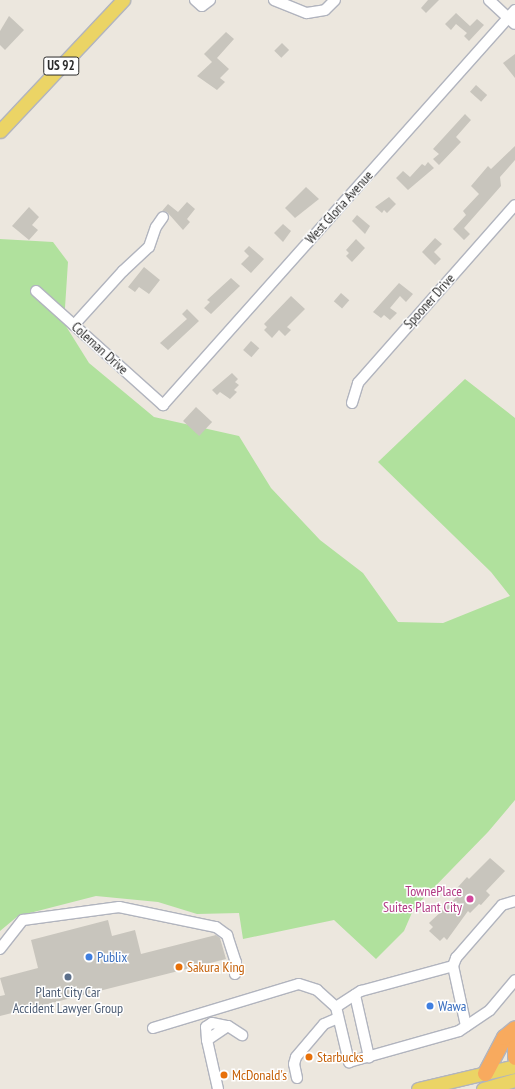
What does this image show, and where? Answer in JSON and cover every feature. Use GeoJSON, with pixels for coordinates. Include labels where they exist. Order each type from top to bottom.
{"type":"FeatureCollection","features":[{"type":"Feature","properties":{"kind":"highway"},"geometry":{"type":"LineString","coordinates":[[485,1073],[504,1037],[515,1028]]}},
{"type":"Feature","properties":{"kind":"highway"},"geometry":{"type":"LineString","coordinates":[[515,1039],[515,1057]]}},
{"type":"Feature","properties":{"kind":"main road","name":"US 92"},"geometry":{"type":"LineString","coordinates":[[0,131],[123,0]]}},
{"type":"Feature","properties":{"kind":"main road"},"geometry":{"type":"LineString","coordinates":[[418,1089],[454,1085],[485,1073],[515,1066]]}},
{"type":"Feature","properties":{"kind":"main road"},"geometry":{"type":"LineString","coordinates":[[483,1089],[515,1080]]}},
{"type":"Feature","properties":{"kind":"street"},"geometry":{"type":"LineString","coordinates":[[195,0],[202,6],[210,0]]}},
{"type":"Feature","properties":{"kind":"street"},"geometry":{"type":"LineString","coordinates":[[274,0],[307,13],[325,10],[335,0]]}},
{"type":"Feature","properties":{"kind":"street"},"geometry":{"type":"LineString","coordinates":[[489,0],[513,17]]}},
{"type":"Feature","properties":{"kind":"street","name":"West Gloria Avenue"},"geometry":{"type":"LineString","coordinates":[[163,405],[513,17]]}},
{"type":"Feature","properties":{"kind":"street","name":"Spooner Drive"},"geometry":{"type":"LineString","coordinates":[[352,403],[358,383],[515,205]]}},
{"type":"Feature","properties":{"kind":"street"},"geometry":{"type":"LineString","coordinates":[[74,325],[123,271],[149,247],[156,227],[163,217]]}},
{"type":"Feature","properties":{"kind":"street","name":"Coleman Drive"},"geometry":{"type":"LineString","coordinates":[[36,291],[163,405]]}},
{"type":"Feature","properties":{"kind":"street"},"geometry":{"type":"LineString","coordinates":[[466,1026],[453,966],[456,958],[502,905],[515,902]]}},
{"type":"Feature","properties":{"kind":"street"},"geometry":{"type":"LineString","coordinates":[[0,949],[23,920],[119,907],[216,928],[227,935],[236,962],[235,974]]}},
{"type":"Feature","properties":{"kind":"street"},"geometry":{"type":"LineString","coordinates":[[336,1007],[355,995],[453,966]]}},
{"type":"Feature","properties":{"kind":"street"},"geometry":{"type":"LineString","coordinates":[[152,1028],[299,984],[317,990],[336,1007],[349,1062],[459,1031],[498,1002],[515,980]]}},
{"type":"Feature","properties":{"kind":"street"},"geometry":{"type":"LineString","coordinates":[[355,995],[369,1057]]}},
{"type":"Feature","properties":{"kind":"street"},"geometry":{"type":"LineString","coordinates":[[297,1078],[294,1064],[296,1057],[324,1024],[338,1018]]}},
{"type":"Feature","properties":{"kind":"street"},"geometry":{"type":"LineString","coordinates":[[218,1089],[207,1040],[228,1026],[242,1035]]}},
{"type":"Feature","properties":{"kind":"green space"},"geometry":{"type":"Polygon","coordinates":[[[0,239],[53,242],[68,262],[64,323],[89,363],[154,417],[239,436],[271,488],[320,540],[363,573],[398,622],[443,623],[510,596],[491,572],[378,462],[465,379],[515,418],[515,800],[488,832],[414,908],[404,931],[376,959],[334,920],[243,939],[239,913],[197,914],[158,902],[96,896],[18,916],[0,931],[0,239]]]}},
{"type":"Feature","properties":{"kind":"building"},"geometry":{"type":"Polygon","coordinates":[[[428,0],[439,0],[426,13],[421,8],[428,0]]]}},
{"type":"Feature","properties":{"kind":"building"},"geometry":{"type":"Polygon","coordinates":[[[456,13],[470,26],[477,19],[484,25],[469,41],[464,36],[467,33],[456,24],[451,30],[445,24],[456,13]]]}},
{"type":"Feature","properties":{"kind":"building"},"geometry":{"type":"Polygon","coordinates":[[[9,16],[24,30],[5,50],[0,45],[0,31],[9,16]]]}},
{"type":"Feature","properties":{"kind":"building"},"geometry":{"type":"Polygon","coordinates":[[[226,32],[234,39],[217,58],[229,69],[220,78],[225,82],[217,90],[197,76],[212,62],[204,54],[226,32]]]}},
{"type":"Feature","properties":{"kind":"building"},"geometry":{"type":"Polygon","coordinates":[[[282,43],[289,50],[281,58],[274,51],[282,43]]]}},
{"type":"Feature","properties":{"kind":"building"},"geometry":{"type":"Polygon","coordinates":[[[515,54],[515,78],[503,63],[515,54]]]}},
{"type":"Feature","properties":{"kind":"building"},"geometry":{"type":"Polygon","coordinates":[[[476,85],[487,95],[481,102],[470,92],[476,85]]]}},
{"type":"Feature","properties":{"kind":"building"},"geometry":{"type":"Polygon","coordinates":[[[465,114],[471,120],[456,137],[461,142],[439,165],[433,159],[439,154],[433,149],[465,114]]]}},
{"type":"Feature","properties":{"kind":"building"},"geometry":{"type":"Polygon","coordinates":[[[515,146],[515,160],[500,177],[501,186],[464,228],[470,234],[464,240],[453,229],[466,215],[463,211],[479,194],[471,186],[488,166],[491,169],[515,146]]]}},
{"type":"Feature","properties":{"kind":"building"},"geometry":{"type":"Polygon","coordinates":[[[428,162],[434,168],[408,190],[396,178],[403,171],[410,177],[422,164],[425,166],[428,162]]]}},
{"type":"Feature","properties":{"kind":"building"},"geometry":{"type":"Polygon","coordinates":[[[306,187],[319,199],[295,218],[285,208],[306,187]]]}},
{"type":"Feature","properties":{"kind":"building"},"geometry":{"type":"Polygon","coordinates":[[[389,197],[396,204],[387,213],[384,210],[382,213],[375,207],[389,197]]]}},
{"type":"Feature","properties":{"kind":"building"},"geometry":{"type":"Polygon","coordinates":[[[187,202],[195,209],[187,219],[190,222],[183,230],[167,212],[162,211],[168,204],[178,212],[187,202]]]}},
{"type":"Feature","properties":{"kind":"building"},"geometry":{"type":"Polygon","coordinates":[[[29,207],[39,217],[32,225],[38,230],[29,240],[12,226],[29,207]]]}},
{"type":"Feature","properties":{"kind":"building"},"geometry":{"type":"Polygon","coordinates":[[[357,215],[370,226],[365,234],[352,221],[357,215]]]}},
{"type":"Feature","properties":{"kind":"building"},"geometry":{"type":"Polygon","coordinates":[[[283,224],[291,231],[283,242],[274,233],[283,224]]]}},
{"type":"Feature","properties":{"kind":"building"},"geometry":{"type":"Polygon","coordinates":[[[435,238],[442,244],[434,252],[441,259],[435,265],[422,252],[435,238]]]}},
{"type":"Feature","properties":{"kind":"building"},"geometry":{"type":"Polygon","coordinates":[[[356,239],[365,248],[352,262],[346,256],[349,253],[346,250],[356,239]]]}},
{"type":"Feature","properties":{"kind":"building"},"geometry":{"type":"Polygon","coordinates":[[[249,246],[264,259],[251,273],[241,264],[249,256],[244,251],[249,246]]]}},
{"type":"Feature","properties":{"kind":"building"},"geometry":{"type":"Polygon","coordinates":[[[144,267],[160,280],[149,294],[139,287],[135,292],[128,287],[144,267]]]}},
{"type":"Feature","properties":{"kind":"building"},"geometry":{"type":"Polygon","coordinates":[[[231,278],[240,286],[211,314],[204,308],[210,302],[207,300],[231,278]]]}},
{"type":"Feature","properties":{"kind":"building"},"geometry":{"type":"Polygon","coordinates":[[[399,283],[413,294],[406,302],[400,296],[390,308],[397,313],[390,320],[384,315],[381,318],[373,312],[399,283]]]}},
{"type":"Feature","properties":{"kind":"building"},"geometry":{"type":"Polygon","coordinates":[[[341,293],[349,300],[342,309],[334,301],[341,293]]]}},
{"type":"Feature","properties":{"kind":"building"},"geometry":{"type":"Polygon","coordinates":[[[291,296],[305,309],[287,327],[291,330],[285,336],[279,330],[272,338],[264,330],[267,327],[264,324],[291,296]]]}},
{"type":"Feature","properties":{"kind":"building"},"geometry":{"type":"Polygon","coordinates":[[[187,309],[199,321],[168,350],[160,343],[187,319],[182,314],[187,309]]]}},
{"type":"Feature","properties":{"kind":"building"},"geometry":{"type":"Polygon","coordinates":[[[251,341],[259,348],[251,357],[243,350],[251,341]]]}},
{"type":"Feature","properties":{"kind":"building"},"geometry":{"type":"Polygon","coordinates":[[[232,373],[238,379],[235,382],[239,385],[234,390],[237,392],[230,399],[220,392],[217,395],[212,390],[232,373]]]}},
{"type":"Feature","properties":{"kind":"building"},"geometry":{"type":"Polygon","coordinates":[[[196,407],[212,422],[199,436],[183,421],[196,407]]]}},
{"type":"Feature","properties":{"kind":"building","name":"TownePlace Suites Plant City"},"geometry":{"type":"Polygon","coordinates":[[[490,858],[505,871],[486,891],[490,895],[481,905],[479,904],[470,913],[468,911],[447,940],[444,937],[440,941],[429,931],[433,927],[429,923],[463,891],[458,887],[467,877],[469,879],[490,858]]]}},
{"type":"Feature","properties":{"kind":"building"},"geometry":{"type":"Polygon","coordinates":[[[108,920],[112,936],[135,930],[141,954],[216,935],[220,938],[226,959],[0,1016],[0,996],[5,995],[0,978],[38,968],[31,940],[108,920]]]}},
{"type":"Feature","properties":{"kind":"place","name":"TownePlace Suites Plant City"},"geometry":{"type":"Point","coordinates":[470,899]}},
{"type":"Feature","properties":{"kind":"place","name":"Publix"},"geometry":{"type":"Point","coordinates":[89,957]}},
{"type":"Feature","properties":{"kind":"place","name":"Sakura King"},"geometry":{"type":"Point","coordinates":[179,967]}},
{"type":"Feature","properties":{"kind":"place","name":"Plant City Car Accident Lawyer Group"},"geometry":{"type":"Point","coordinates":[68,977]}},
{"type":"Feature","properties":{"kind":"place","name":"Wawa"},"geometry":{"type":"Point","coordinates":[430,1006]}},
{"type":"Feature","properties":{"kind":"place","name":"Starbucks"},"geometry":{"type":"Point","coordinates":[309,1057]}},
{"type":"Feature","properties":{"kind":"place","name":"McDonald's"},"geometry":{"type":"Point","coordinates":[224,1075]}}]}
